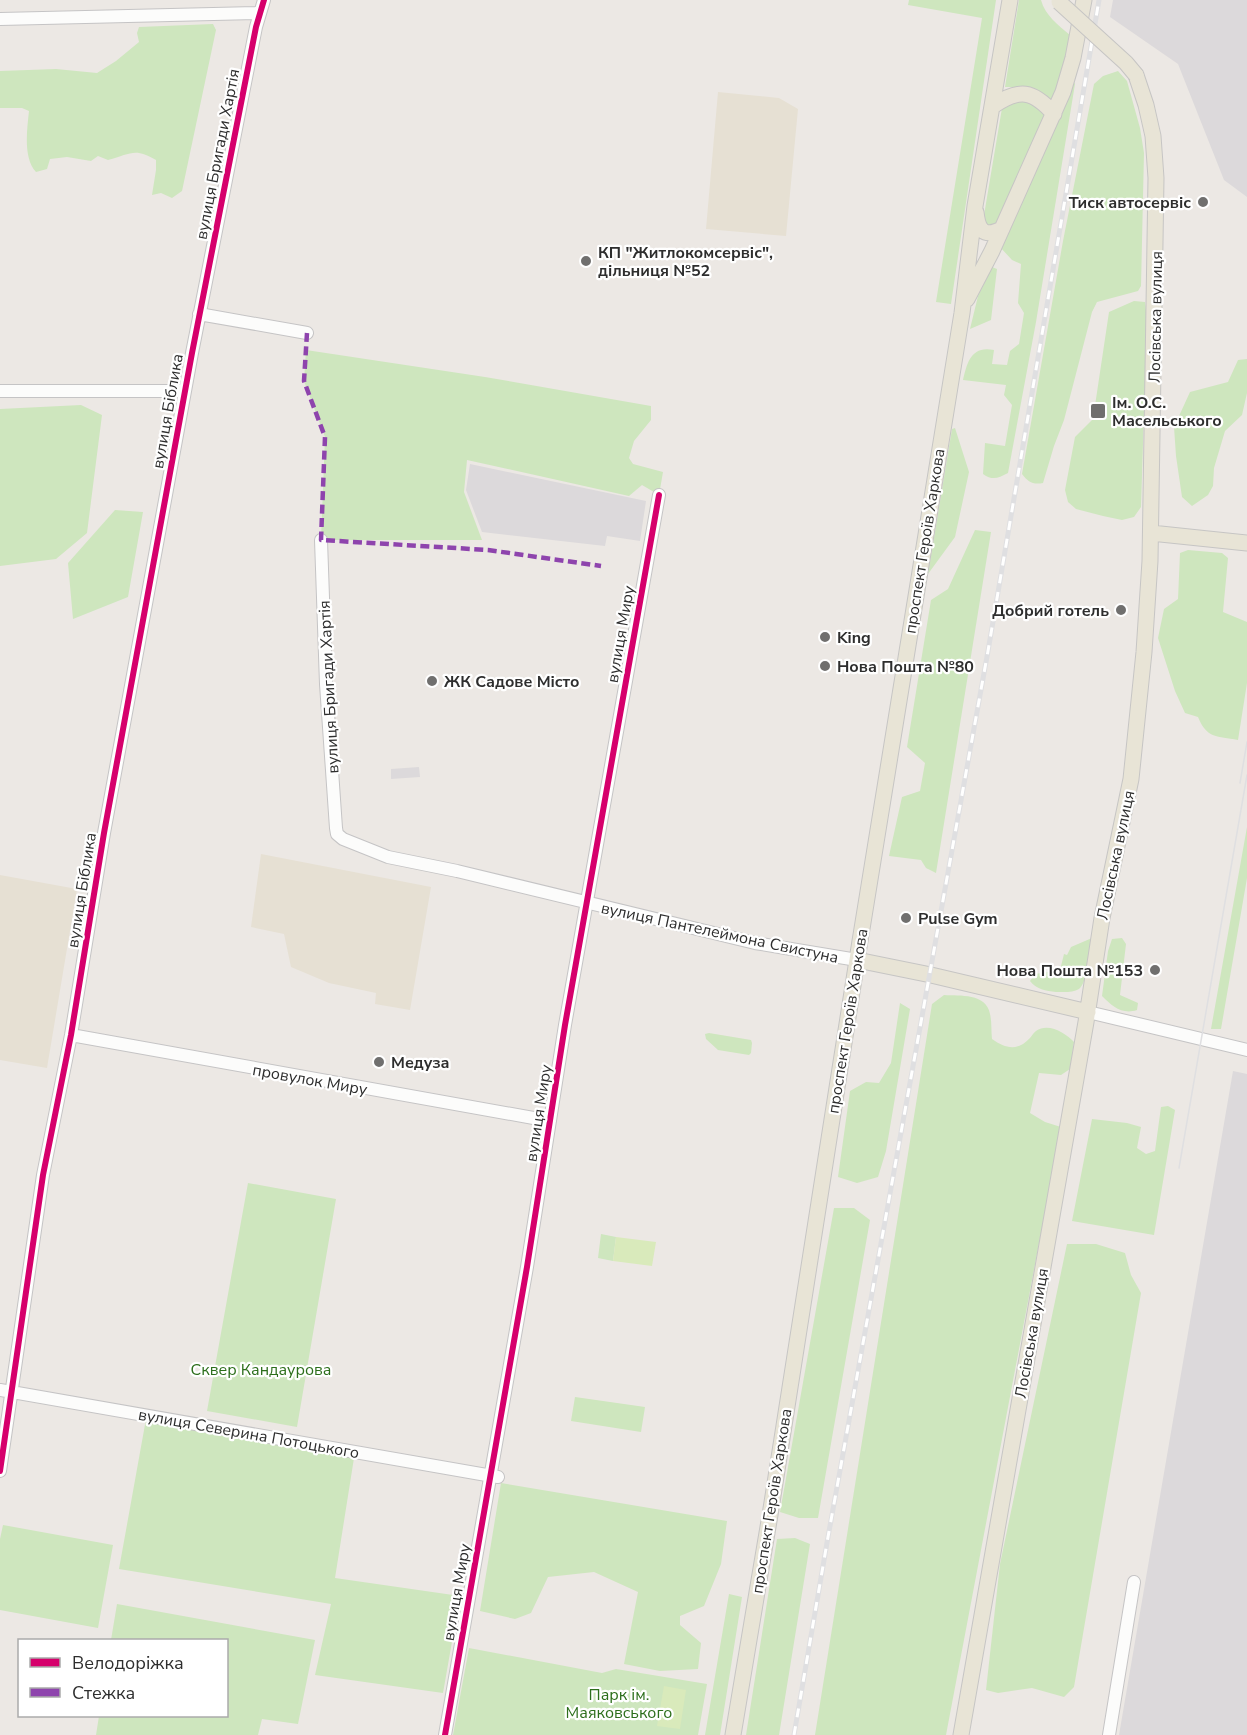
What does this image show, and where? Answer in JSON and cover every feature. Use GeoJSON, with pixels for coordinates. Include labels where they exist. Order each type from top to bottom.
{"type":"FeatureCollection","features":[{"type":"Feature","properties":{"kind":"main road","name":"проспект Героїв Харкова"},"geometry":{"type":"LineString","coordinates":[[733,1735],[963,307],[975,206],[1010,0]]}},
{"type":"Feature","properties":{"kind":"main road","name":"проспект Героїв Харкова"},"geometry":{"type":"LineString","coordinates":[[963,307],[1002,229],[1054,114],[1072,58],[1084,0]]}},
{"type":"Feature","properties":{"kind":"main road","name":"Лосівська вулиця"},"geometry":{"type":"LineString","coordinates":[[961,1735],[1088,1012],[1102,918],[1131,779],[1144,652],[1151,533],[1157,213],[1156,160],[1151,123],[1136,75],[1126,63],[1058,1]]}},
{"type":"Feature","properties":{"kind":"main road"},"geometry":{"type":"LineString","coordinates":[[993,106],[1009,96],[1028,94],[1036,96],[1054,114]]}},
{"type":"Feature","properties":{"kind":"main road"},"geometry":{"type":"LineString","coordinates":[[975,206],[979,227],[982,231],[991,233],[1002,229]]}},
{"type":"Feature","properties":{"kind":"main road"},"geometry":{"type":"LineString","coordinates":[[1151,533],[1246,544]]}},
{"type":"Feature","properties":{"kind":"main road","name":"вулиця Пантелеймона Свистуна"},"geometry":{"type":"LineString","coordinates":[[857,960],[1088,1012]]}},
{"type":"Feature","properties":{"kind":"street","name":"вулиця Бригади Хартія"},"geometry":{"type":"LineString","coordinates":[[199,314],[259,13],[264,0]]}},
{"type":"Feature","properties":{"kind":"street"},"geometry":{"type":"LineString","coordinates":[[0,19],[259,13]]}},
{"type":"Feature","properties":{"kind":"street"},"geometry":{"type":"LineString","coordinates":[[199,314],[308,333]]}},
{"type":"Feature","properties":{"kind":"street","name":"вулиця Біблика"},"geometry":{"type":"LineString","coordinates":[[0,1471],[6,1391],[43,1175],[71,1035],[104,833],[199,314]]}},
{"type":"Feature","properties":{"kind":"street"},"geometry":{"type":"LineString","coordinates":[[0,391],[185,391]]}},
{"type":"Feature","properties":{"kind":"street","name":"вулиця Миру"},"geometry":{"type":"LineString","coordinates":[[445,1735],[494,1476],[550,1121],[659,495]]}},
{"type":"Feature","properties":{"kind":"street","name":"вулиця Бригади Хартія"},"geometry":{"type":"LineString","coordinates":[[321,540],[326,684],[337,834]]}},
{"type":"Feature","properties":{"kind":"street","name":"вулиця Пантелеймона Свистуна"},"geometry":{"type":"LineString","coordinates":[[337,834],[343,839],[388,857],[755,943],[857,960]]}},
{"type":"Feature","properties":{"kind":"street","name":"вулиця Пантелеймона Свистуна"},"geometry":{"type":"LineString","coordinates":[[1088,1012],[1247,1050]]}},
{"type":"Feature","properties":{"kind":"street","name":"провулок Миру"},"geometry":{"type":"LineString","coordinates":[[71,1035],[550,1121]]}},
{"type":"Feature","properties":{"kind":"street","name":"вулиця Северина Потоцького"},"geometry":{"type":"LineString","coordinates":[[6,1391],[494,1476]]}},
{"type":"Feature","properties":{"kind":"street"},"geometry":{"type":"LineString","coordinates":[[1109,1735],[1134,1582]]}},
{"type":"Feature","properties":{"kind":"shaded area"},"geometry":{"type":"Polygon","coordinates":[[[1113,0],[1247,0],[1247,197],[1224,180],[1178,64],[1110,17],[1113,0]]]}},
{"type":"Feature","properties":{"kind":"shaded area"},"geometry":{"type":"Polygon","coordinates":[[[718,92],[779,98],[798,109],[786,236],[706,229],[718,92]]]}},
{"type":"Feature","properties":{"kind":"shaded area"},"geometry":{"type":"Polygon","coordinates":[[[470,464],[646,501],[640,541],[607,536],[605,546],[482,532],[466,490],[470,464]]]}},
{"type":"Feature","properties":{"kind":"shaded area"},"geometry":{"type":"Polygon","coordinates":[[[419,767],[420,777],[391,779],[391,769],[419,767]]]}},
{"type":"Feature","properties":{"kind":"shaded area"},"geometry":{"type":"Polygon","coordinates":[[[261,854],[431,887],[410,1010],[375,1004],[376,993],[329,983],[291,967],[284,934],[251,927],[261,854]]]}},
{"type":"Feature","properties":{"kind":"shaded area"},"geometry":{"type":"Polygon","coordinates":[[[0,875],[77,889],[47,1068],[0,1060],[0,875]]]}},
{"type":"Feature","properties":{"kind":"shaded area"},"geometry":{"type":"Polygon","coordinates":[[[1233,1071],[1247,1074],[1247,1735],[1119,1735],[1233,1071]]]}},
{"type":"Feature","properties":{"kind":"green space"},"geometry":{"type":"Polygon","coordinates":[[[909,0],[996,0],[951,304],[936,302],[982,18],[908,5],[909,0]]]}},
{"type":"Feature","properties":{"kind":"green space"},"geometry":{"type":"Polygon","coordinates":[[[1019,0],[1041,0],[1049,15],[1070,35],[1067,57],[1053,101],[1030,90],[1005,87],[1019,0]]]}},
{"type":"Feature","properties":{"kind":"green space"},"geometry":{"type":"Polygon","coordinates":[[[213,24],[216,30],[182,191],[172,198],[161,193],[152,195],[156,160],[137,153],[108,160],[98,156],[91,161],[67,157],[50,159],[47,169],[36,172],[28,152],[29,111],[22,108],[0,108],[0,71],[56,69],[97,73],[139,42],[137,33],[139,27],[213,24]]]}},
{"type":"Feature","properties":{"kind":"green space"},"geometry":{"type":"Polygon","coordinates":[[[1118,71],[1127,81],[1140,128],[1144,153],[1141,286],[1138,291],[1097,302],[1092,312],[1064,420],[1043,483],[1036,484],[1022,474],[1063,241],[1094,84],[1103,76],[1118,71]]]}},
{"type":"Feature","properties":{"kind":"green space"},"geometry":{"type":"Polygon","coordinates":[[[1074,82],[1036,322],[1008,473],[990,478],[983,474],[985,443],[1005,446],[1012,405],[1004,395],[1006,385],[963,380],[966,367],[975,353],[986,349],[994,350],[992,364],[1007,365],[1010,351],[1019,344],[1024,313],[1018,303],[1021,264],[1012,260],[1000,247],[1074,82]]]}},
{"type":"Feature","properties":{"kind":"green space"},"geometry":{"type":"Polygon","coordinates":[[[1016,99],[1033,105],[1046,119],[997,226],[991,229],[983,221],[1002,108],[1016,99]]]}},
{"type":"Feature","properties":{"kind":"green space"},"geometry":{"type":"Polygon","coordinates":[[[992,267],[997,269],[991,320],[970,329],[978,296],[992,267]]]}},
{"type":"Feature","properties":{"kind":"green space"},"geometry":{"type":"Polygon","coordinates":[[[1134,301],[1145,302],[1147,318],[1141,507],[1134,517],[1122,520],[1076,509],[1068,502],[1065,490],[1075,437],[1093,419],[1109,312],[1134,301]]]}},
{"type":"Feature","properties":{"kind":"green space"},"geometry":{"type":"Polygon","coordinates":[[[306,350],[485,377],[651,406],[651,420],[634,441],[629,458],[633,464],[663,472],[659,495],[642,485],[629,496],[467,460],[464,492],[482,540],[321,540],[325,437],[304,381],[306,350]]]}},
{"type":"Feature","properties":{"kind":"green space"},"geometry":{"type":"Polygon","coordinates":[[[1247,359],[1247,393],[1242,415],[1225,431],[1214,468],[1213,486],[1208,495],[1192,506],[1182,497],[1174,427],[1190,392],[1228,382],[1238,360],[1247,359]]]}},
{"type":"Feature","properties":{"kind":"green space"},"geometry":{"type":"Polygon","coordinates":[[[81,405],[102,415],[87,533],[56,559],[0,566],[0,409],[81,405]]]}},
{"type":"Feature","properties":{"kind":"green space"},"geometry":{"type":"Polygon","coordinates":[[[955,428],[969,472],[955,537],[928,574],[952,429],[955,428]]]}},
{"type":"Feature","properties":{"kind":"green space"},"geometry":{"type":"Polygon","coordinates":[[[115,510],[143,512],[128,597],[73,619],[68,563],[115,510]]]}},
{"type":"Feature","properties":{"kind":"green space"},"geometry":{"type":"Polygon","coordinates":[[[975,530],[991,532],[936,873],[926,868],[921,860],[889,856],[902,797],[920,791],[925,763],[907,747],[931,600],[948,589],[975,530]]]}},
{"type":"Feature","properties":{"kind":"green space"},"geometry":{"type":"Polygon","coordinates":[[[1188,550],[1222,553],[1228,558],[1223,612],[1247,622],[1247,683],[1238,740],[1209,733],[1198,717],[1185,713],[1175,691],[1158,638],[1164,609],[1178,599],[1180,553],[1188,550]]]}},
{"type":"Feature","properties":{"kind":"green space"},"geometry":{"type":"Polygon","coordinates":[[[1247,827],[1247,878],[1221,1029],[1211,1029],[1247,827]]]}},
{"type":"Feature","properties":{"kind":"green space"},"geometry":{"type":"Polygon","coordinates":[[[1092,938],[1087,973],[1079,989],[1056,992],[1038,988],[1032,984],[1030,981],[1035,974],[1060,970],[1064,954],[1067,955],[1071,947],[1092,938]]]}},
{"type":"Feature","properties":{"kind":"green space"},"geometry":{"type":"Polygon","coordinates":[[[1122,938],[1126,944],[1120,995],[1138,1003],[1137,1010],[1132,1011],[1118,1009],[1102,996],[1108,951],[1112,939],[1122,938]]]}},
{"type":"Feature","properties":{"kind":"green space"},"geometry":{"type":"Polygon","coordinates":[[[944,995],[972,997],[983,1002],[990,1014],[992,1039],[1007,1047],[1021,1045],[1036,1031],[1046,1028],[1062,1032],[1074,1042],[1070,1069],[1061,1075],[1039,1073],[1030,1113],[1045,1122],[1061,1127],[946,1735],[815,1735],[932,1004],[944,995]]]}},
{"type":"Feature","properties":{"kind":"green space"},"geometry":{"type":"Polygon","coordinates":[[[900,1003],[910,1009],[886,1151],[878,1177],[857,1183],[838,1177],[850,1091],[866,1082],[879,1083],[891,1063],[900,1003]]]}},
{"type":"Feature","properties":{"kind":"green space"},"geometry":{"type":"Polygon","coordinates":[[[705,1034],[751,1040],[751,1053],[749,1055],[718,1050],[706,1039],[705,1034]]]}},
{"type":"Feature","properties":{"kind":"green space"},"geometry":{"type":"Polygon","coordinates":[[[1168,1106],[1175,1110],[1154,1235],[1072,1221],[1092,1119],[1141,1127],[1137,1148],[1146,1154],[1155,1151],[1161,1107],[1168,1106]]]}},
{"type":"Feature","properties":{"kind":"green space","name":"Сквер Кандаурова"},"geometry":{"type":"Polygon","coordinates":[[[248,1183],[336,1199],[297,1427],[207,1411],[248,1183]]]}},
{"type":"Feature","properties":{"kind":"green space"},"geometry":{"type":"Polygon","coordinates":[[[834,1208],[854,1208],[870,1220],[818,1518],[799,1518],[780,1512],[834,1208]]]}},
{"type":"Feature","properties":{"kind":"green space"},"geometry":{"type":"Polygon","coordinates":[[[601,1234],[616,1237],[613,1261],[598,1258],[601,1234]]]}},
{"type":"Feature","properties":{"kind":"green space"},"geometry":{"type":"Polygon","coordinates":[[[616,1237],[656,1242],[652,1266],[613,1261],[616,1237]]]}},
{"type":"Feature","properties":{"kind":"green space"},"geometry":{"type":"Polygon","coordinates":[[[1067,1244],[1096,1244],[1125,1253],[1131,1275],[1141,1293],[1074,1687],[1064,1697],[1032,1688],[998,1693],[986,1690],[1000,1564],[1067,1244]]]}},
{"type":"Feature","properties":{"kind":"green space"},"geometry":{"type":"Polygon","coordinates":[[[575,1397],[645,1407],[641,1432],[571,1421],[575,1397]]]}},
{"type":"Feature","properties":{"kind":"green space"},"geometry":{"type":"Polygon","coordinates":[[[146,1419],[354,1458],[335,1578],[460,1596],[443,1693],[315,1675],[331,1604],[119,1569],[146,1419]]]}},
{"type":"Feature","properties":{"kind":"green space"},"geometry":{"type":"Polygon","coordinates":[[[501,1483],[727,1521],[721,1564],[704,1606],[680,1616],[680,1625],[701,1643],[698,1669],[660,1671],[624,1664],[638,1592],[594,1572],[548,1577],[531,1613],[515,1619],[480,1611],[501,1483]]]}},
{"type":"Feature","properties":{"kind":"green space"},"geometry":{"type":"Polygon","coordinates":[[[3,1525],[113,1545],[98,1628],[0,1610],[0,1539],[3,1525]]]}},
{"type":"Feature","properties":{"kind":"green space"},"geometry":{"type":"Polygon","coordinates":[[[795,1538],[810,1544],[779,1735],[746,1735],[777,1539],[795,1538]]]}},
{"type":"Feature","properties":{"kind":"green space"},"geometry":{"type":"Polygon","coordinates":[[[729,1594],[742,1597],[720,1735],[705,1735],[729,1594]]]}},
{"type":"Feature","properties":{"kind":"green space"},"geometry":{"type":"Polygon","coordinates":[[[117,1604],[315,1640],[298,1724],[262,1719],[258,1735],[96,1735],[99,1717],[228,1717],[228,1639],[111,1639],[117,1604]]]}},
{"type":"Feature","properties":{"kind":"green space","name":"Парк ім. Маяковського"},"geometry":{"type":"Polygon","coordinates":[[[469,1648],[602,1673],[616,1669],[707,1684],[698,1735],[453,1735],[469,1648]]]}},
{"type":"Feature","properties":{"kind":"green space"},"geometry":{"type":"Polygon","coordinates":[[[664,1686],[686,1690],[680,1729],[657,1726],[664,1686]]]}},
{"type":"Feature","properties":{"kind":"tram line"},"geometry":{"type":"LineString","coordinates":[[1240,783],[1247,742]]}},
{"type":"Feature","properties":{"kind":"tram line"},"geometry":{"type":"LineString","coordinates":[[1179,1168],[1247,775]]}},
{"type":"Feature","properties":{"kind":"railway"},"geometry":{"type":"LineString","coordinates":[[794,1735],[988,651],[1099,0]]}},
{"type":"Feature","properties":{"kind":"marked path"},"geometry":{"type":"LineString","coordinates":[[307,333],[304,381],[325,437],[321,540],[488,550],[601,566]]}},
{"type":"Feature","properties":{"kind":"cycle path"},"geometry":{"type":"LineString","coordinates":[[0,1471],[43,1175],[71,1035],[104,833],[192,353],[256,27],[264,0]]}},
{"type":"Feature","properties":{"kind":"cycle path"},"geometry":{"type":"LineString","coordinates":[[445,1735],[527,1267],[565,1025],[659,495]]}},
{"type":"Feature","properties":{"kind":"place","name":"Тиск автосервіс"},"geometry":{"type":"Point","coordinates":[1203,202]}},
{"type":"Feature","properties":{"kind":"place","name":"КП \"Житлокомсервіс\", дільниця №52"},"geometry":{"type":"Point","coordinates":[586,261]}},
{"type":"Feature","properties":{"kind":"place","name":"Ім. О.С. Масельського"},"geometry":{"type":"Point","coordinates":[1098,411]}},
{"type":"Feature","properties":{"kind":"place","name":"Добрий готель"},"geometry":{"type":"Point","coordinates":[1121,610]}},
{"type":"Feature","properties":{"kind":"place","name":"King"},"geometry":{"type":"Point","coordinates":[825,637]}},
{"type":"Feature","properties":{"kind":"place","name":"Нова Пошта №80"},"geometry":{"type":"Point","coordinates":[825,666]}},
{"type":"Feature","properties":{"kind":"place","name":"ЖК Садове Місто"},"geometry":{"type":"Point","coordinates":[432,681]}},
{"type":"Feature","properties":{"kind":"place","name":"Pulse Gym"},"geometry":{"type":"Point","coordinates":[906,918]}},
{"type":"Feature","properties":{"kind":"place","name":"Нова Пошта №153"},"geometry":{"type":"Point","coordinates":[1155,970]}},
{"type":"Feature","properties":{"kind":"place","name":"Медуза"},"geometry":{"type":"Point","coordinates":[379,1062]}}]}
